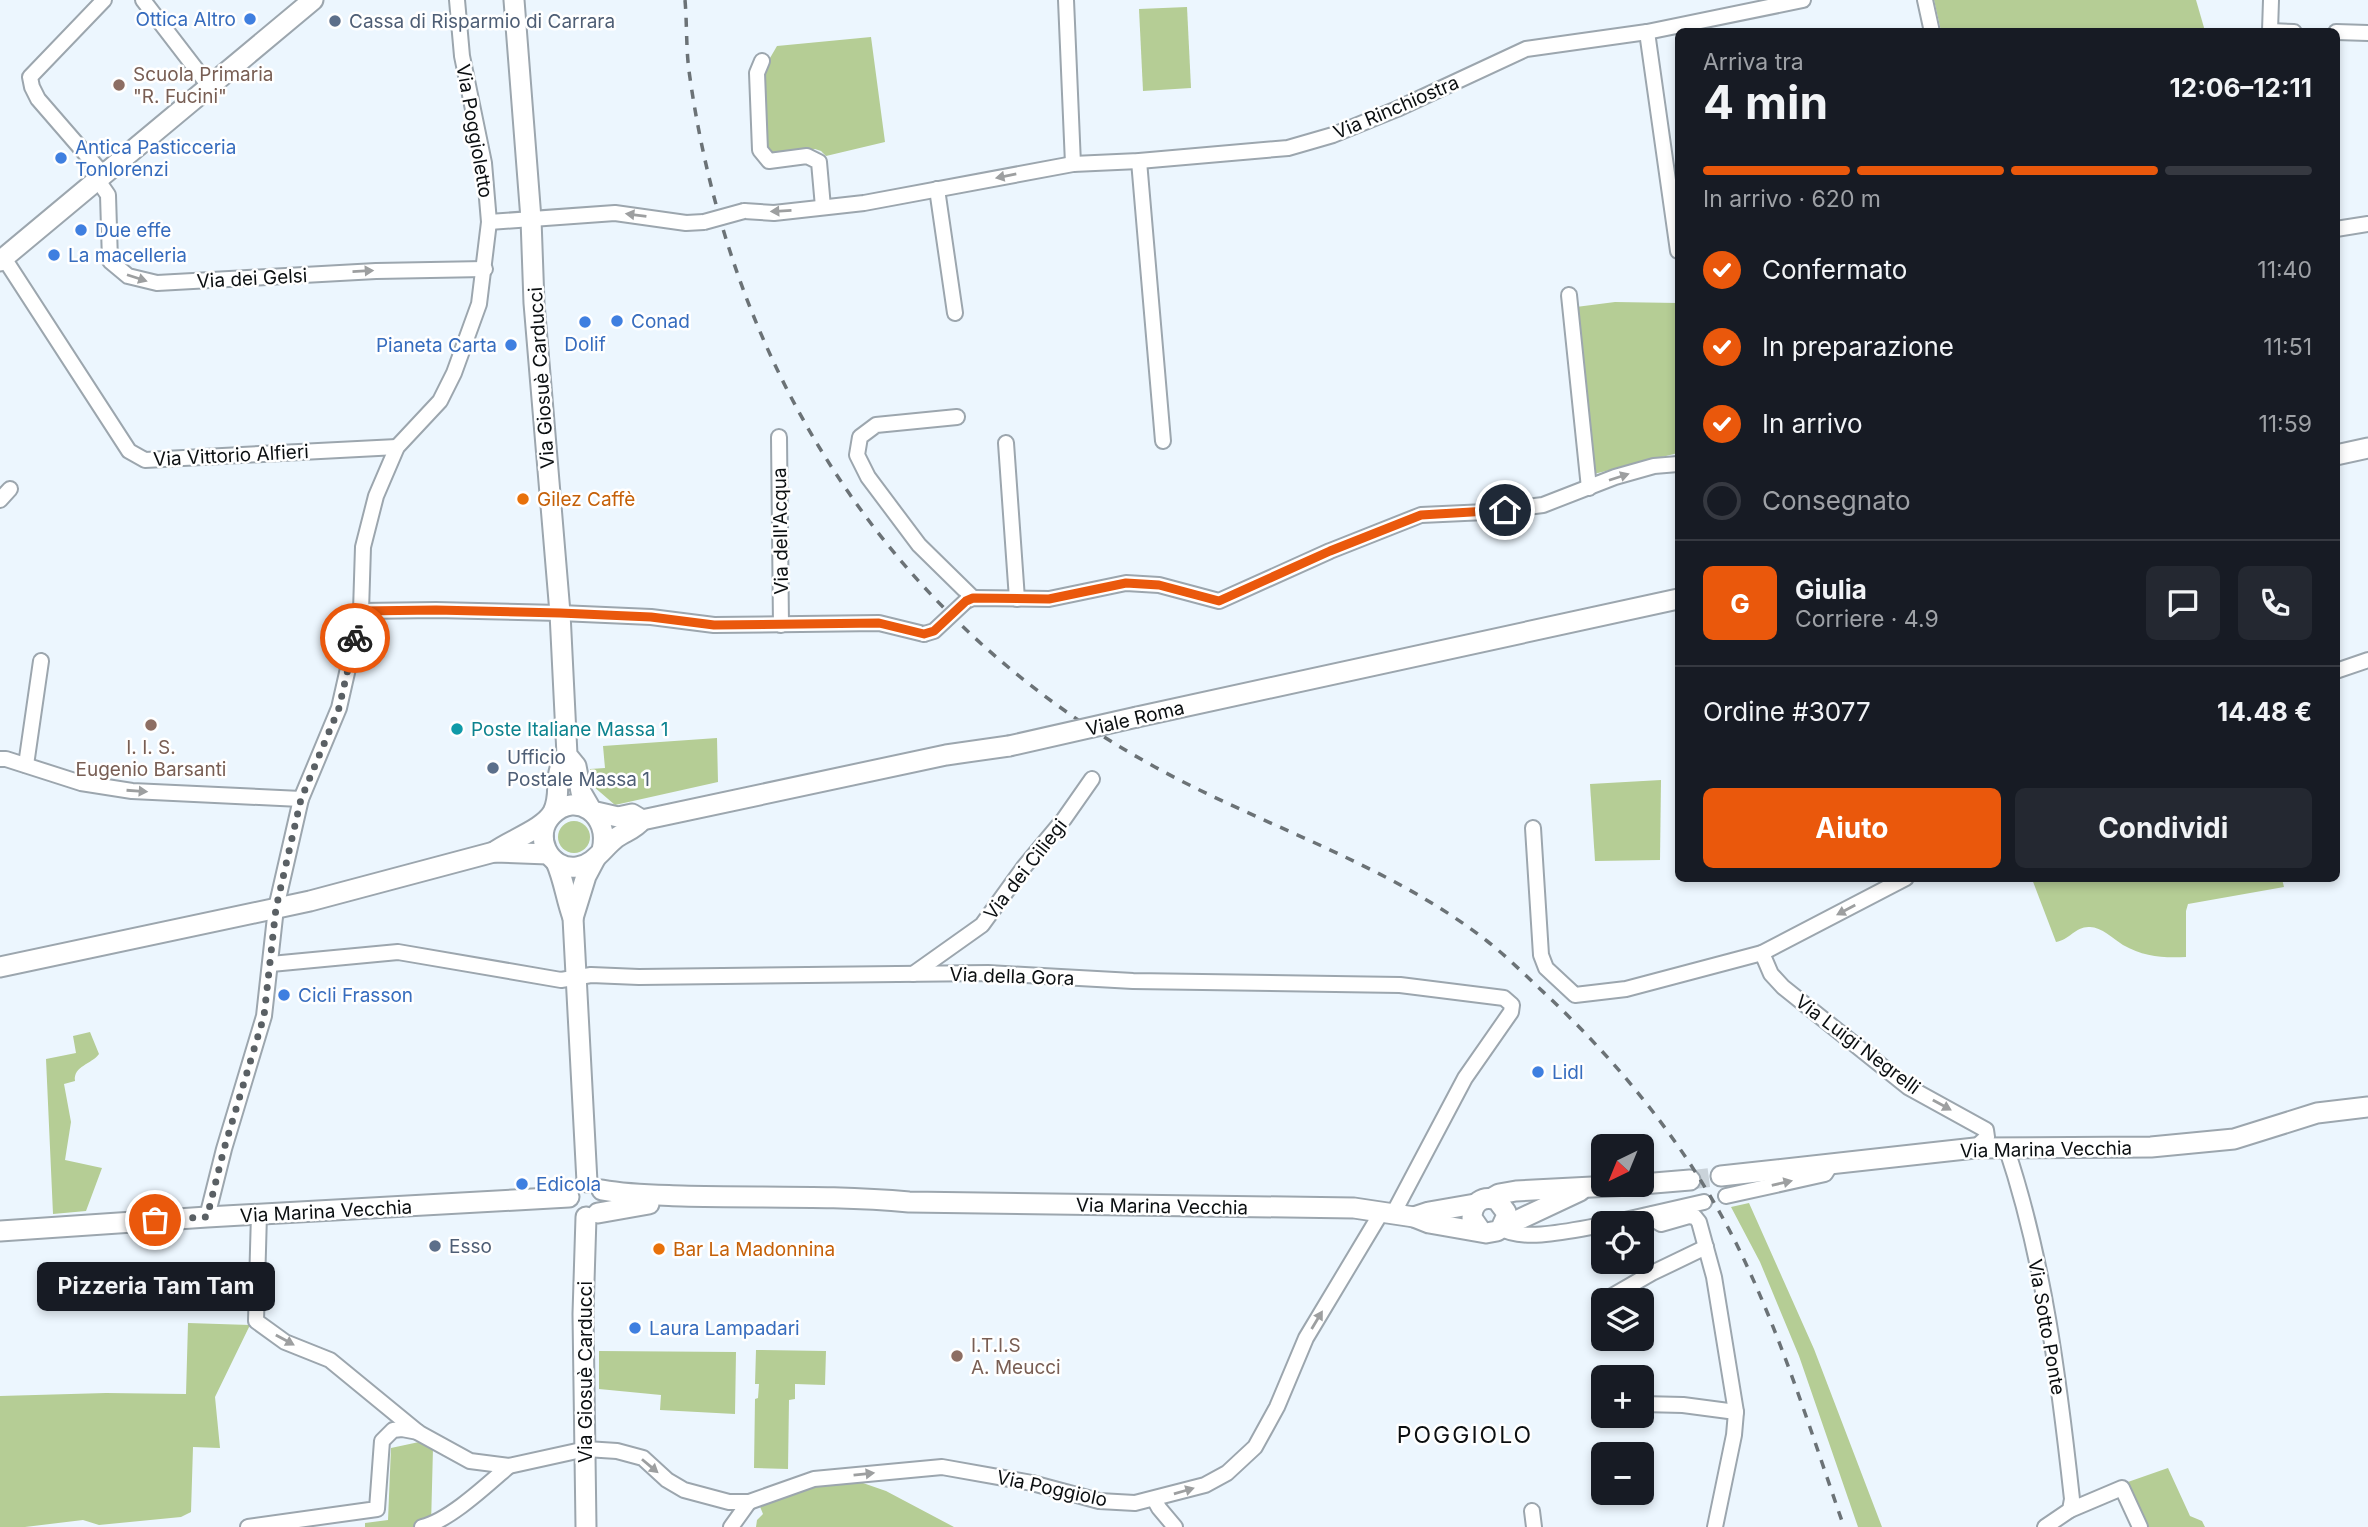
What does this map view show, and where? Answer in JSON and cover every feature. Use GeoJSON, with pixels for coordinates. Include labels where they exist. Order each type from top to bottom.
{"type":"FeatureCollection","features":[{"type":"Feature","properties":{"kind":"main road"},"geometry":{"type":"LineString","coordinates":[[2,259],[313,0]]}},
{"type":"Feature","properties":{"kind":"main road","name":"Via Giosuè Carducci"},"geometry":{"type":"LineString","coordinates":[[514,0],[531,219],[534,303],[560,613],[567,755],[559,767],[552,814]]}},
{"type":"Feature","properties":{"kind":"main road"},"geometry":{"type":"LineString","coordinates":[[2340,454],[2368,448]]}},
{"type":"Feature","properties":{"kind":"main road","name":"Viale Roma"},"geometry":{"type":"LineString","coordinates":[[592,811],[618,817],[632,814],[642,820],[946,755],[1009,746],[1675,599]]}},
{"type":"Feature","properties":{"kind":"main road","name":"Via Giosuè Carducci"},"geometry":{"type":"LineString","coordinates":[[567,755],[576,765],[581,792],[592,811]]}},
{"type":"Feature","properties":{"kind":"main road"},"geometry":{"type":"LineString","coordinates":[[494,852],[561,808],[582,807],[592,811],[604,829],[605,840],[586,876],[573,918]]}},
{"type":"Feature","properties":{"kind":"main road"},"geometry":{"type":"LineString","coordinates":[[552,814],[543,834],[544,844],[562,876],[573,918],[594,1186],[604,1202],[592,1215],[575,1213],[569,1197],[573,1187],[577,1184],[594,1186]]}},
{"type":"Feature","properties":{"kind":"main road"},"geometry":{"type":"LineString","coordinates":[[0,967],[276,908],[494,852],[552,858],[565,866],[576,868],[587,865],[619,836],[635,828],[642,820]]}},
{"type":"Feature","properties":{"kind":"main road","name":"Via Marina Vecchia"},"geometry":{"type":"LineString","coordinates":[[1721,1176],[1975,1148],[2151,1147],[2234,1139],[2317,1114],[2368,1107]]}},
{"type":"Feature","properties":{"kind":"main road"},"geometry":{"type":"LineString","coordinates":[[1654,1183],[1690,1180]]}},
{"type":"Feature","properties":{"kind":"main road","name":"Via Marina Vecchia"},"geometry":{"type":"LineString","coordinates":[[594,1186],[661,1195],[909,1202],[1354,1208],[1480,1231]]}},
{"type":"Feature","properties":{"kind":"main road","name":"Via Marina Vecchia"},"geometry":{"type":"LineString","coordinates":[[1414,1217],[1484,1201],[1506,1192],[1591,1188]]}},
{"type":"Feature","properties":{"kind":"main road","name":"Via Marina Vecchia"},"geometry":{"type":"LineString","coordinates":[[1503,1226],[1584,1189]]}},
{"type":"Feature","properties":{"kind":"main road","name":"Via Marina Vecchia"},"geometry":{"type":"LineString","coordinates":[[0,1231],[569,1197]]}},
{"type":"Feature","properties":{"kind":"main road"},"geometry":{"type":"LineString","coordinates":[[1484,1201],[1504,1207],[1506,1217],[1503,1226],[1492,1233],[1480,1231],[1472,1219],[1484,1201]]}},
{"type":"Feature","properties":{"kind":"main road","name":"Via Marina Vecchia"},"geometry":{"type":"LineString","coordinates":[[592,1215],[661,1203],[869,1206],[909,1202]]}},
{"type":"Feature","properties":{"kind":"main road","name":"Via Giosuè Carducci"},"geometry":{"type":"LineString","coordinates":[[586,1527],[583,1314],[592,1215]]}},
{"type":"Feature","properties":{"kind":"street"},"geometry":{"type":"LineString","coordinates":[[100,177],[38,99],[30,77],[104,0]]}},
{"type":"Feature","properties":{"kind":"street"},"geometry":{"type":"LineString","coordinates":[[143,0],[209,86]]}},
{"type":"Feature","properties":{"kind":"street","name":"Via Poggioletto"},"geometry":{"type":"LineString","coordinates":[[207,1217],[224,1149],[264,1016],[276,908],[301,799],[339,708],[361,611],[363,547],[376,496],[397,447],[440,401],[454,373],[479,304],[489,222],[484,163],[462,57],[457,0]]}},
{"type":"Feature","properties":{"kind":"street"},"geometry":{"type":"LineString","coordinates":[[1066,0],[1073,164]]}},
{"type":"Feature","properties":{"kind":"street","name":"Via Rinchiostra"},"geometry":{"type":"LineString","coordinates":[[489,222],[615,213],[686,223],[704,222],[744,211],[774,213],[864,203],[1073,164],[1288,148],[1333,135],[1397,109],[1526,49],[1647,32],[1803,0]]}},
{"type":"Feature","properties":{"kind":"street"},"geometry":{"type":"LineString","coordinates":[[1925,0],[1931,28]]}},
{"type":"Feature","properties":{"kind":"street"},"geometry":{"type":"LineString","coordinates":[[2269,28],[2271,0]]}},
{"type":"Feature","properties":{"kind":"street"},"geometry":{"type":"LineString","coordinates":[[1647,32],[1675,230]]}},
{"type":"Feature","properties":{"kind":"street"},"geometry":{"type":"LineString","coordinates":[[2340,32],[2368,33]]}},
{"type":"Feature","properties":{"kind":"street"},"geometry":{"type":"LineString","coordinates":[[762,61],[757,73],[760,150],[769,161],[807,156],[819,162],[823,207]]}},
{"type":"Feature","properties":{"kind":"street"},"geometry":{"type":"LineString","coordinates":[[1139,161],[1163,441]]}},
{"type":"Feature","properties":{"kind":"street","name":"Via dei Gelsi"},"geometry":{"type":"LineString","coordinates":[[100,177],[108,195],[110,261],[128,276],[157,283],[376,271],[485,269]]}},
{"type":"Feature","properties":{"kind":"street"},"geometry":{"type":"LineString","coordinates":[[937,189],[956,313]]}},
{"type":"Feature","properties":{"kind":"street"},"geometry":{"type":"LineString","coordinates":[[2340,228],[2368,224]]}},
{"type":"Feature","properties":{"kind":"street","name":"Via Vittorio Alfieri"},"geometry":{"type":"LineString","coordinates":[[2,259],[129,451],[145,460],[397,447]]}},
{"type":"Feature","properties":{"kind":"street"},"geometry":{"type":"LineString","coordinates":[[1569,295],[1589,488]]}},
{"type":"Feature","properties":{"kind":"street"},"geometry":{"type":"LineString","coordinates":[[957,417],[876,425],[860,437],[857,455],[867,477],[919,545],[970,599]]}},
{"type":"Feature","properties":{"kind":"street","name":"Via dell'Acqua"},"geometry":{"type":"LineString","coordinates":[[779,438],[781,625]]}},
{"type":"Feature","properties":{"kind":"street"},"geometry":{"type":"LineString","coordinates":[[1006,443],[1017,599]]}},
{"type":"Feature","properties":{"kind":"street"},"geometry":{"type":"LineString","coordinates":[[361,611],[560,613],[651,617],[714,625],[879,623],[924,634],[934,631],[970,599],[1049,599],[1126,583],[1159,585],[1219,601],[1330,551],[1421,515],[1486,512],[1543,505],[1615,477],[1654,466],[1675,464]]}},
{"type":"Feature","properties":{"kind":"street"},"geometry":{"type":"LineString","coordinates":[[2340,670],[2368,660]]}},
{"type":"Feature","properties":{"kind":"street"},"geometry":{"type":"LineString","coordinates":[[26,765],[41,661]]}},
{"type":"Feature","properties":{"kind":"street"},"geometry":{"type":"LineString","coordinates":[[0,759],[81,783],[132,791],[301,799]]}},
{"type":"Feature","properties":{"kind":"street","name":"Via dei Ciliegi"},"geometry":{"type":"LineString","coordinates":[[913,974],[982,925],[1092,779]]}},
{"type":"Feature","properties":{"kind":"street"},"geometry":{"type":"LineString","coordinates":[[1533,828],[1541,954],[1546,968],[1575,995],[1626,989],[1762,953],[1898,882]]}},
{"type":"Feature","properties":{"kind":"street","name":"Via della Gora"},"geometry":{"type":"LineString","coordinates":[[271,964],[398,952],[562,980],[591,975],[639,977],[988,973],[1133,981],[1400,985],[1504,998],[1512,1005],[1511,1012],[1465,1078],[1387,1213]]}},
{"type":"Feature","properties":{"kind":"street","name":"Via Luigi Negrelli"},"geometry":{"type":"LineString","coordinates":[[1762,953],[1771,974],[1783,987],[1875,1061],[1908,1087],[1986,1130],[1987,1137],[1975,1148]]}},
{"type":"Feature","properties":{"kind":"street","name":"Via Sotto Ponte"},"geometry":{"type":"LineString","coordinates":[[2006,1147],[2025,1213],[2046,1307],[2063,1417],[2072,1499],[2070,1510]]}},
{"type":"Feature","properties":{"kind":"street"},"geometry":{"type":"LineString","coordinates":[[1726,1196],[1825,1174],[1833,1163]]}},
{"type":"Feature","properties":{"kind":"street"},"geometry":{"type":"LineString","coordinates":[[1531,1190],[1555,1222],[1576,1230]]}},
{"type":"Feature","properties":{"kind":"street"},"geometry":{"type":"LineString","coordinates":[[1654,1214],[1704,1202]]}},
{"type":"Feature","properties":{"kind":"street","name":"Via Poggiolo"},"geometry":{"type":"LineString","coordinates":[[509,1466],[586,1449],[617,1451],[643,1458],[674,1485],[694,1494],[729,1502],[749,1502],[814,1479],[942,1467],[1032,1483],[1098,1501],[1135,1503],[1205,1485],[1227,1473],[1255,1447],[1277,1407],[1306,1338],[1387,1213]]}},
{"type":"Feature","properties":{"kind":"street"},"geometry":{"type":"LineString","coordinates":[[259,1214],[256,1321],[285,1342],[330,1360],[419,1433],[470,1461],[509,1466]]}},
{"type":"Feature","properties":{"kind":"street"},"geometry":{"type":"LineString","coordinates":[[1654,1216],[1661,1224],[1689,1216],[1695,1217],[1699,1222],[1720,1311],[1736,1412],[1734,1435],[1715,1527]]}},
{"type":"Feature","properties":{"kind":"street"},"geometry":{"type":"LineString","coordinates":[[1503,1226],[1513,1233],[1536,1234],[1591,1227]]}},
{"type":"Feature","properties":{"kind":"street"},"geometry":{"type":"LineString","coordinates":[[1626,1288],[1706,1247]]}},
{"type":"Feature","properties":{"kind":"street"},"geometry":{"type":"LineString","coordinates":[[248,1527],[377,1509],[382,1431],[386,1419],[384,1404]]}},
{"type":"Feature","properties":{"kind":"street"},"geometry":{"type":"LineString","coordinates":[[1654,1404],[1736,1412]]}},
{"type":"Feature","properties":{"kind":"street"},"geometry":{"type":"LineString","coordinates":[[382,1441],[393,1430],[419,1433]]}},
{"type":"Feature","properties":{"kind":"street"},"geometry":{"type":"LineString","coordinates":[[422,1527],[431,1525],[478,1493],[509,1466]]}},
{"type":"Feature","properties":{"kind":"street"},"geometry":{"type":"LineString","coordinates":[[2045,1527],[2070,1510],[2123,1488],[2140,1527]]}},
{"type":"Feature","properties":{"kind":"street"},"geometry":{"type":"LineString","coordinates":[[1154,1499],[1175,1527]]}},
{"type":"Feature","properties":{"kind":"street"},"geometry":{"type":"LineString","coordinates":[[731,1527],[749,1502]]}},
{"type":"Feature","properties":{"kind":"street"},"geometry":{"type":"LineString","coordinates":[[1532,1511],[1534,1527]]}},
{"type":"Feature","properties":{"kind":"green space"},"geometry":{"type":"Polygon","coordinates":[[[1934,0],[2196,0],[2204,28],[1940,28],[1934,0]]]}},
{"type":"Feature","properties":{"kind":"green space"},"geometry":{"type":"Polygon","coordinates":[[[1187,7],[1191,88],[1143,91],[1139,9],[1187,7]]]}},
{"type":"Feature","properties":{"kind":"green space"},"geometry":{"type":"Polygon","coordinates":[[[871,37],[885,142],[826,156],[815,149],[774,156],[766,148],[763,70],[777,46],[871,37]]]}},
{"type":"Feature","properties":{"kind":"green space"},"geometry":{"type":"Polygon","coordinates":[[[1615,302],[1675,303],[1675,454],[1594,474],[1576,307],[1615,302]]]}},
{"type":"Feature","properties":{"kind":"green space"},"geometry":{"type":"Polygon","coordinates":[[[717,738],[718,782],[615,805],[593,786],[590,769],[605,768],[603,746],[717,738]]]}},
{"type":"Feature","properties":{"kind":"green space"},"geometry":{"type":"Polygon","coordinates":[[[1661,780],[1660,860],[1595,861],[1590,784],[1661,780]]]}},
{"type":"Feature","properties":{"kind":"green space"},"geometry":{"type":"Polygon","coordinates":[[[574,821],[585,826],[590,837],[585,848],[574,853],[563,848],[558,837],[563,826],[574,821]]]}},
{"type":"Feature","properties":{"kind":"green space"},"geometry":{"type":"Polygon","coordinates":[[[2033,882],[2283,882],[2284,887],[2188,904],[2186,957],[2154,956],[2138,952],[2094,928],[2085,927],[2056,942],[2033,882]]]}},
{"type":"Feature","properties":{"kind":"green space"},"geometry":{"type":"Polygon","coordinates":[[[90,1032],[99,1054],[77,1072],[75,1081],[64,1084],[71,1122],[65,1160],[102,1168],[86,1211],[53,1214],[46,1059],[76,1053],[73,1036],[90,1032]]]}},
{"type":"Feature","properties":{"kind":"green space"},"geometry":{"type":"Polygon","coordinates":[[[1749,1203],[1814,1349],[1882,1527],[1858,1527],[1799,1356],[1760,1262],[1731,1207],[1749,1203]]]}},
{"type":"Feature","properties":{"kind":"green space"},"geometry":{"type":"Polygon","coordinates":[[[188,1323],[250,1325],[215,1397],[220,1448],[193,1447],[191,1512],[181,1517],[99,1525],[83,1520],[25,1527],[0,1527],[0,1396],[186,1394],[188,1323]]]}},
{"type":"Feature","properties":{"kind":"green space"},"geometry":{"type":"Polygon","coordinates":[[[756,1350],[826,1351],[825,1385],[795,1384],[795,1399],[789,1400],[788,1469],[754,1468],[755,1399],[758,1398],[759,1384],[755,1384],[756,1350]]]}},
{"type":"Feature","properties":{"kind":"green space"},"geometry":{"type":"Polygon","coordinates":[[[599,1351],[736,1352],[735,1414],[660,1410],[661,1395],[599,1389],[599,1351]]]}},
{"type":"Feature","properties":{"kind":"green space"},"geometry":{"type":"Polygon","coordinates":[[[419,1442],[433,1448],[431,1525],[365,1527],[365,1523],[388,1520],[391,1448],[419,1442]]]}},
{"type":"Feature","properties":{"kind":"green space"},"geometry":{"type":"Polygon","coordinates":[[[2168,1468],[2190,1516],[2202,1521],[2205,1527],[2144,1527],[2125,1483],[2168,1468]]]}},
{"type":"Feature","properties":{"kind":"green space"},"geometry":{"type":"Polygon","coordinates":[[[824,1482],[860,1482],[886,1491],[954,1527],[756,1527],[757,1520],[763,1514],[759,1504],[824,1482]]]}},
{"type":"Feature","properties":{"kind":"tunnel"},"geometry":{"type":"LineString","coordinates":[[1690,1180],[1721,1176]]}},
{"type":"Feature","properties":{"kind":"railway"},"geometry":{"type":"LineString","coordinates":[[685,0],[689,71],[710,181],[742,285],[784,384],[838,476],[901,561],[976,639],[1060,707],[1155,767],[1196,789],[1367,867],[1448,914],[1500,952],[1597,1045],[1673,1139],[1717,1207],[1736,1243],[1767,1312],[1844,1527]]}},
{"type":"Feature","properties":{"kind":"way so far"},"geometry":{"type":"LineString","coordinates":[[155,1220],[207,1217],[224,1149],[264,1016],[276,908],[301,799],[339,708],[355,638]]}},
{"type":"Feature","properties":{"kind":"place","name":"Ottica Altro"},"geometry":{"type":"Point","coordinates":[250,19]}},
{"type":"Feature","properties":{"kind":"place","name":"Cassa di Risparmio di Carrara"},"geometry":{"type":"Point","coordinates":[335,21]}},
{"type":"Feature","properties":{"kind":"place","name":"Scuola Primaria \"R. Fucini\""},"geometry":{"type":"Point","coordinates":[119,85]}},
{"type":"Feature","properties":{"kind":"place","name":"Antica Pasticceria Tonlorenzi"},"geometry":{"type":"Point","coordinates":[61,158]}},
{"type":"Feature","properties":{"kind":"place","name":"Due effe"},"geometry":{"type":"Point","coordinates":[81,230]}},
{"type":"Feature","properties":{"kind":"place","name":"La macelleria"},"geometry":{"type":"Point","coordinates":[54,255]}},
{"type":"Feature","properties":{"kind":"place","name":"Conad"},"geometry":{"type":"Point","coordinates":[617,321]}},
{"type":"Feature","properties":{"kind":"place","name":"Dolif"},"geometry":{"type":"Point","coordinates":[585,322]}},
{"type":"Feature","properties":{"kind":"place","name":"Pianeta Carta"},"geometry":{"type":"Point","coordinates":[511,345]}},
{"type":"Feature","properties":{"kind":"place","name":"Gilez Caffè"},"geometry":{"type":"Point","coordinates":[523,499]}},
{"type":"Feature","properties":{"kind":"place","name":"I. I. S. Eugenio Barsanti"},"geometry":{"type":"Point","coordinates":[151,725]}},
{"type":"Feature","properties":{"kind":"place","name":"Poste Italiane Massa 1"},"geometry":{"type":"Point","coordinates":[457,729]}},
{"type":"Feature","properties":{"kind":"place","name":"Ufficio Postale Massa 1"},"geometry":{"type":"Point","coordinates":[493,768]}},
{"type":"Feature","properties":{"kind":"place","name":"Cicli Frasson"},"geometry":{"type":"Point","coordinates":[284,995]}},
{"type":"Feature","properties":{"kind":"place","name":"Lidl"},"geometry":{"type":"Point","coordinates":[1538,1072]}},
{"type":"Feature","properties":{"kind":"place","name":"Edicola"},"geometry":{"type":"Point","coordinates":[522,1184]}},
{"type":"Feature","properties":{"kind":"place","name":"Pizzeria Tam Tam"},"geometry":{"type":"Point","coordinates":[155,1220]}},
{"type":"Feature","properties":{"kind":"place","name":"Esso"},"geometry":{"type":"Point","coordinates":[435,1246]}},
{"type":"Feature","properties":{"kind":"place","name":"Bar La Madonnina"},"geometry":{"type":"Point","coordinates":[659,1249]}},
{"type":"Feature","properties":{"kind":"place","name":"Laura Lampadari"},"geometry":{"type":"Point","coordinates":[635,1328]}},
{"type":"Feature","properties":{"kind":"place","name":"I.T.I.S A. Meucci"},"geometry":{"type":"Point","coordinates":[957,1356]}},
{"type":"Feature","properties":{"kind":"district","name":"POGGIOLO"},"geometry":{"type":"Point","coordinates":[1465,1435]}},
{"type":"Feature","properties":{"kind":"route"},"geometry":{"type":"LineString","coordinates":[[355,638],[361,611],[436,610],[651,617],[714,625],[879,623],[924,634],[934,631],[966,601],[973,598],[1049,599],[1126,583],[1159,585],[1219,601],[1388,526],[1421,515],[1505,510]]}}]}
